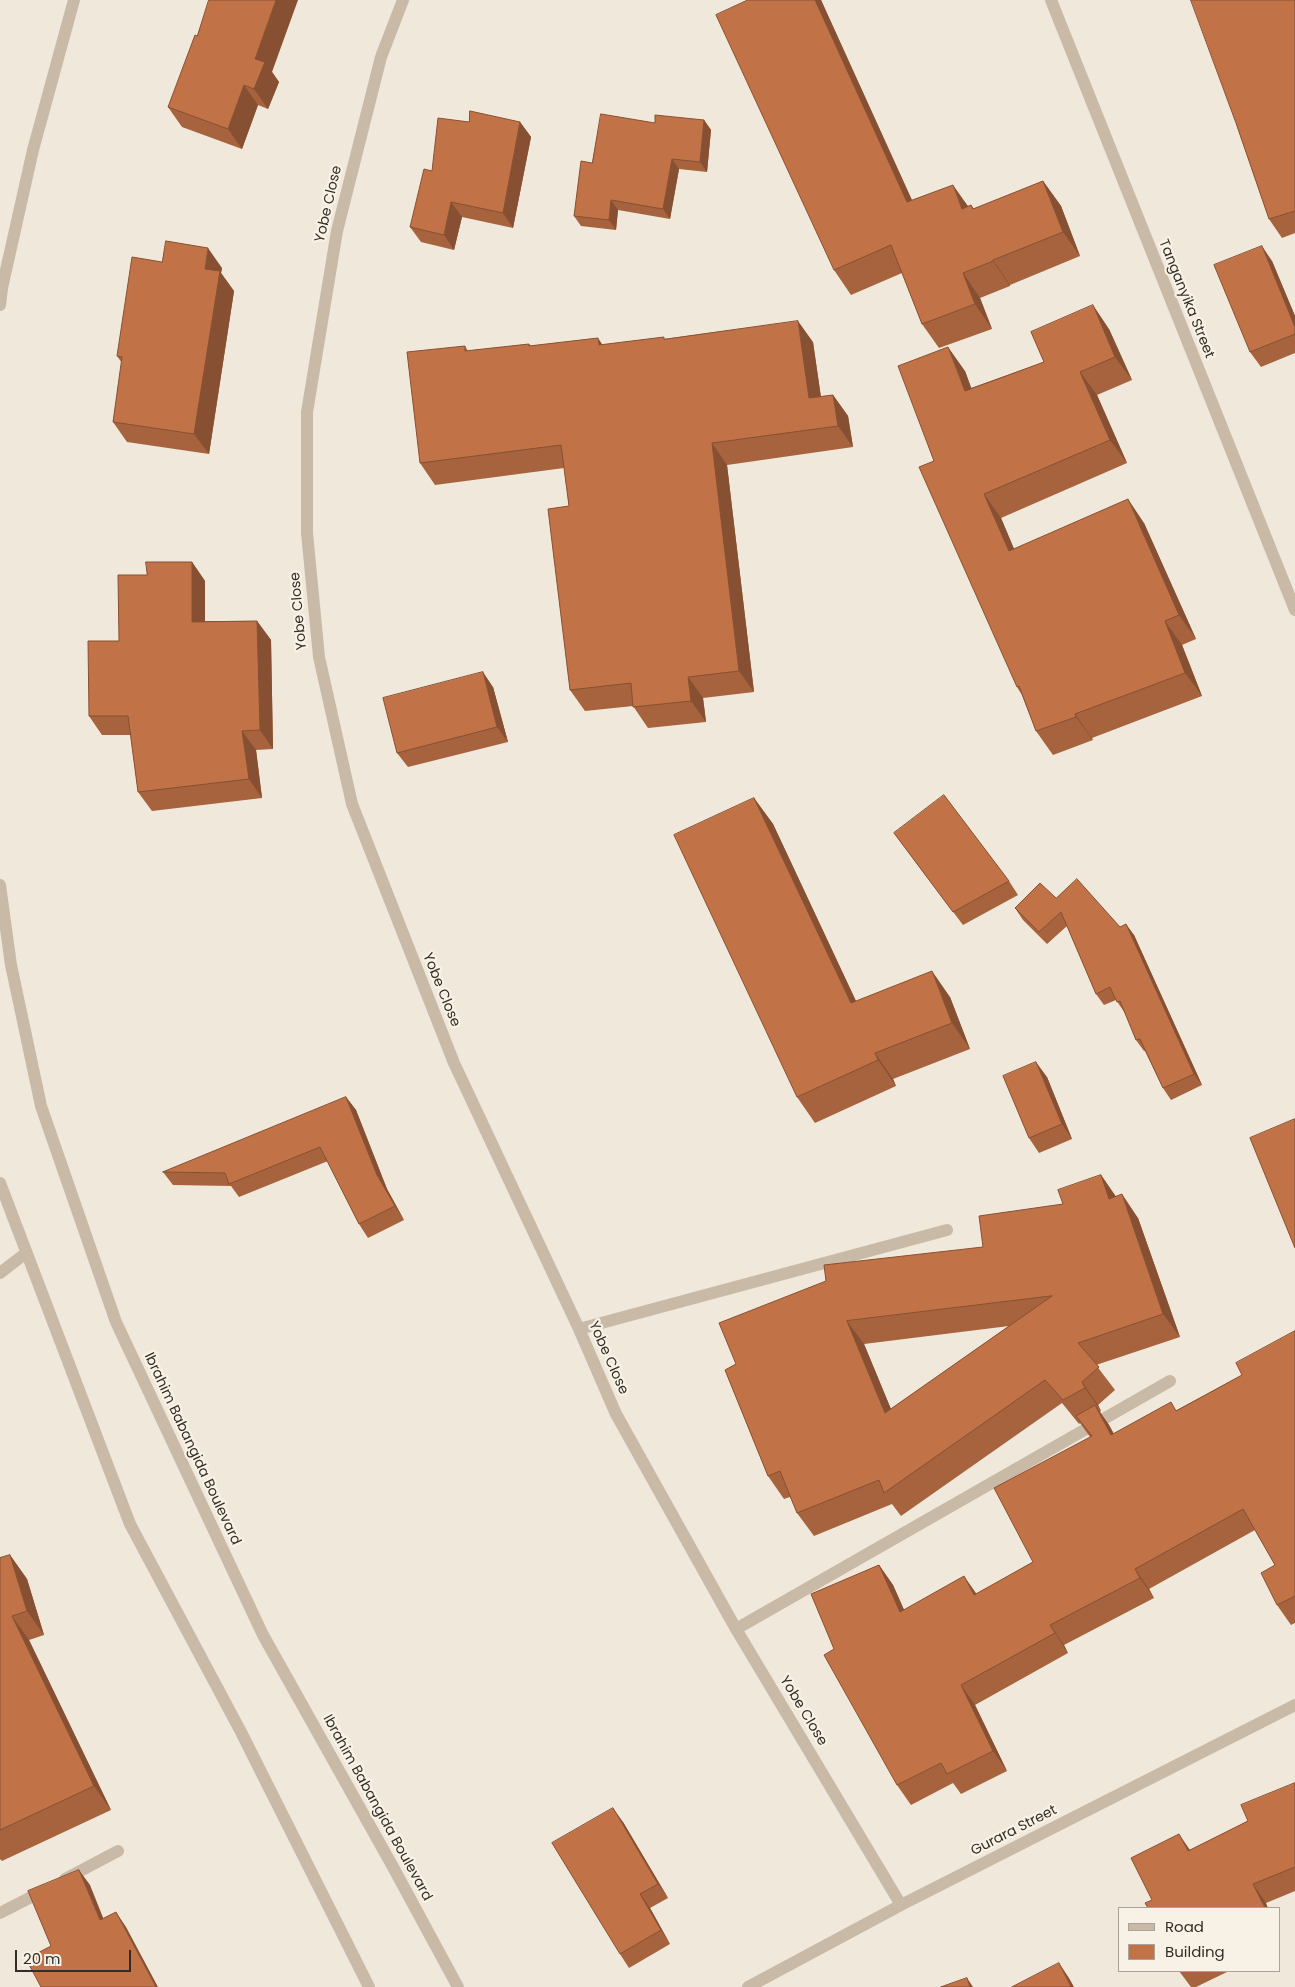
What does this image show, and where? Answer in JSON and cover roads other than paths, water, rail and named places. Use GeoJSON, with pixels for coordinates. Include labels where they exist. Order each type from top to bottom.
{"type":"FeatureCollection","features":[{"type":"Feature","properties":{"kind":"street"},"geometry":{"type":"LineString","coordinates":[[0,305],[32,150],[74,0]]}},
{"type":"Feature","properties":{"kind":"street","name":"Yobe Close"},"geometry":{"type":"LineString","coordinates":[[403,0],[380,57],[337,231],[307,412],[307,532],[319,657],[352,804],[454,1063],[579,1329],[616,1414],[736,1629],[901,1905]]}},
{"type":"Feature","properties":{"kind":"street","name":"Tanganyika Street"},"geometry":{"type":"LineString","coordinates":[[1050,0],[1295,610]]}},
{"type":"Feature","properties":{"kind":"street","name":"Ibrahim Babangida Boulevard"},"geometry":{"type":"LineString","coordinates":[[0,886],[10,965],[41,1106],[116,1322],[263,1635],[458,1987]]}},
{"type":"Feature","properties":{"kind":"street"},"geometry":{"type":"LineString","coordinates":[[0,1183],[130,1524],[241,1732],[369,1987]]}},
{"type":"Feature","properties":{"kind":"street"},"geometry":{"type":"LineString","coordinates":[[579,1329],[947,1230]]}},
{"type":"Feature","properties":{"kind":"street"},"geometry":{"type":"LineString","coordinates":[[0,1273],[26,1253]]}},
{"type":"Feature","properties":{"kind":"street"},"geometry":{"type":"LineString","coordinates":[[736,1629],[1170,1381]]}},
{"type":"Feature","properties":{"kind":"street","name":"Gurara Street"},"geometry":{"type":"LineString","coordinates":[[748,1987],[901,1905],[1295,1706]]}},
{"type":"Feature","properties":{"kind":"street"},"geometry":{"type":"LineString","coordinates":[[0,1913],[118,1852]]}}]}
